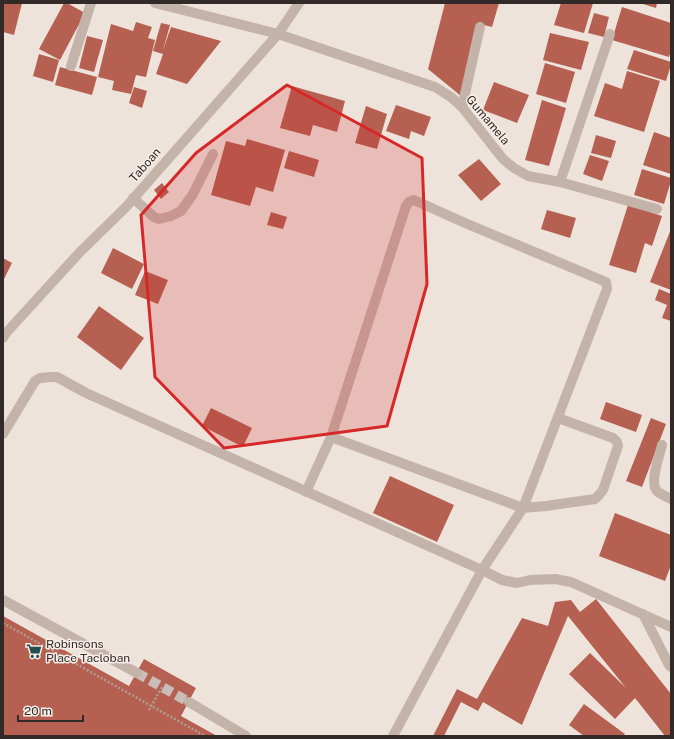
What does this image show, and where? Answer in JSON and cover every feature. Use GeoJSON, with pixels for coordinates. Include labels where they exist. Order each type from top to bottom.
{"type":"FeatureCollection","features":[{"type":"Feature","properties":{"kind":"street"},"geometry":{"type":"LineString","coordinates":[[71,66],[91,3]]}},
{"type":"Feature","properties":{"kind":"street","name":"Gumamela"},"geometry":{"type":"LineString","coordinates":[[155,3],[278,34],[435,87],[451,97],[462,107],[503,159],[514,168],[528,176],[560,182],[657,209]]}},
{"type":"Feature","properties":{"kind":"street","name":"Taboan"},"geometry":{"type":"LineString","coordinates":[[4,334],[80,252],[126,207],[278,34],[299,3]]}},
{"type":"Feature","properties":{"kind":"street"},"geometry":{"type":"LineString","coordinates":[[462,107],[480,27]]}},
{"type":"Feature","properties":{"kind":"street"},"geometry":{"type":"LineString","coordinates":[[560,182],[610,34]]}},
{"type":"Feature","properties":{"kind":"street"},"geometry":{"type":"LineString","coordinates":[[133,198],[154,217],[159,219],[171,216],[181,211],[194,194],[212,154]]}},
{"type":"Feature","properties":{"kind":"street"},"geometry":{"type":"LineString","coordinates":[[306,492],[331,437],[406,206],[409,202],[414,200],[606,282],[607,289],[523,508],[482,570],[393,736]]}},
{"type":"Feature","properties":{"kind":"street"},"geometry":{"type":"LineString","coordinates":[[3,434],[35,382],[40,378],[57,378],[92,396],[502,580],[518,583],[530,580],[555,579],[572,582],[671,627]]}},
{"type":"Feature","properties":{"kind":"street"},"geometry":{"type":"LineString","coordinates":[[331,437],[523,508],[595,499],[603,490],[618,446],[617,442],[613,438],[558,418]]}},
{"type":"Feature","properties":{"kind":"street"},"geometry":{"type":"LineString","coordinates":[[662,445],[654,477],[654,486],[657,491],[671,498]]}},
{"type":"Feature","properties":{"kind":"street"},"geometry":{"type":"LineString","coordinates":[[3,600],[136,673]]}},
{"type":"Feature","properties":{"kind":"street"},"geometry":{"type":"LineString","coordinates":[[643,614],[671,667]]}},
{"type":"Feature","properties":{"kind":"street"},"geometry":{"type":"LineString","coordinates":[[189,702],[246,736]]}},
{"type":"Feature","properties":{"kind":"path"},"geometry":{"type":"LineString","coordinates":[[3,624],[204,736]]}},
{"type":"Feature","properties":{"kind":"path"},"geometry":{"type":"LineString","coordinates":[[149,710],[162,687]]}},
{"type":"Feature","properties":{"kind":"highlighted area"},"geometry":{"type":"Polygon","coordinates":[[[287,85],[422,158],[427,284],[387,426],[224,448],[155,377],[141,215],[196,153],[287,85]]]}},
{"type":"Feature","properties":{"kind":"building"},"geometry":{"type":"Polygon","coordinates":[[[3,3],[22,3],[14,35],[3,32],[3,3]]]}},
{"type":"Feature","properties":{"kind":"building"},"geometry":{"type":"Polygon","coordinates":[[[64,3],[67,3],[85,13],[60,60],[39,49],[64,3]]]}},
{"type":"Feature","properties":{"kind":"building"},"geometry":{"type":"Polygon","coordinates":[[[445,3],[499,3],[492,27],[480,24],[461,96],[428,69],[445,3]]]}},
{"type":"Feature","properties":{"kind":"building"},"geometry":{"type":"Polygon","coordinates":[[[561,3],[593,3],[584,33],[554,25],[561,3]]]}},
{"type":"Feature","properties":{"kind":"building"},"geometry":{"type":"Polygon","coordinates":[[[643,3],[657,3],[656,8],[643,3]]]}},
{"type":"Feature","properties":{"kind":"building"},"geometry":{"type":"Polygon","coordinates":[[[622,7],[671,23],[671,50],[669,57],[612,40],[622,7]]]}},
{"type":"Feature","properties":{"kind":"building"},"geometry":{"type":"Polygon","coordinates":[[[594,13],[609,17],[604,37],[588,33],[594,13]]]}},
{"type":"Feature","properties":{"kind":"building"},"geometry":{"type":"Polygon","coordinates":[[[136,22],[152,27],[148,38],[155,40],[146,77],[136,75],[131,94],[112,90],[114,81],[98,77],[111,24],[133,31],[136,22]]]}},
{"type":"Feature","properties":{"kind":"building"},"geometry":{"type":"Polygon","coordinates":[[[161,23],[170,25],[163,50],[171,27],[221,41],[187,84],[156,74],[163,54],[153,51],[161,23]]]}},
{"type":"Feature","properties":{"kind":"building"},"geometry":{"type":"Polygon","coordinates":[[[550,33],[589,42],[581,70],[543,60],[550,33]]]}},
{"type":"Feature","properties":{"kind":"building"},"geometry":{"type":"Polygon","coordinates":[[[87,36],[103,40],[94,72],[79,68],[87,36]]]}},
{"type":"Feature","properties":{"kind":"building"},"geometry":{"type":"Polygon","coordinates":[[[634,50],[671,62],[666,81],[627,69],[634,50]]]}},
{"type":"Feature","properties":{"kind":"building"},"geometry":{"type":"Polygon","coordinates":[[[39,54],[59,60],[53,82],[33,76],[39,54]]]}},
{"type":"Feature","properties":{"kind":"building"},"geometry":{"type":"Polygon","coordinates":[[[545,63],[575,72],[566,103],[536,94],[545,63]]]}},
{"type":"Feature","properties":{"kind":"building"},"geometry":{"type":"Polygon","coordinates":[[[60,67],[97,77],[92,95],[55,85],[60,67]]]}},
{"type":"Feature","properties":{"kind":"building"},"geometry":{"type":"Polygon","coordinates":[[[627,71],[660,81],[644,132],[594,116],[605,83],[622,89],[627,71]]]}},
{"type":"Feature","properties":{"kind":"building"},"geometry":{"type":"Polygon","coordinates":[[[494,82],[529,95],[517,123],[483,110],[494,82]]]}},
{"type":"Feature","properties":{"kind":"building"},"geometry":{"type":"Polygon","coordinates":[[[292,86],[345,101],[337,132],[313,125],[310,136],[280,128],[292,86]]]}},
{"type":"Feature","properties":{"kind":"building"},"geometry":{"type":"Polygon","coordinates":[[[134,87],[147,91],[142,108],[129,103],[134,87]]]}},
{"type":"Feature","properties":{"kind":"building"},"geometry":{"type":"Polygon","coordinates":[[[542,100],[566,108],[549,166],[525,160],[542,100]]]}},
{"type":"Feature","properties":{"kind":"building"},"geometry":{"type":"Polygon","coordinates":[[[396,105],[431,117],[424,136],[411,131],[409,139],[386,131],[396,105]]]}},
{"type":"Feature","properties":{"kind":"building"},"geometry":{"type":"Polygon","coordinates":[[[366,106],[387,114],[377,149],[355,143],[366,106]]]}},
{"type":"Feature","properties":{"kind":"building"},"geometry":{"type":"Polygon","coordinates":[[[654,132],[671,138],[671,174],[643,165],[654,132]]]}},
{"type":"Feature","properties":{"kind":"building"},"geometry":{"type":"Polygon","coordinates":[[[596,135],[616,141],[611,158],[591,153],[596,135]]]}},
{"type":"Feature","properties":{"kind":"building"},"geometry":{"type":"Polygon","coordinates":[[[247,139],[285,150],[273,192],[256,187],[250,206],[211,195],[226,141],[245,146],[247,139]]]}},
{"type":"Feature","properties":{"kind":"building"},"geometry":{"type":"Polygon","coordinates":[[[289,151],[319,160],[314,177],[284,168],[289,151]]]}},
{"type":"Feature","properties":{"kind":"building"},"geometry":{"type":"Polygon","coordinates":[[[590,155],[609,161],[602,181],[583,174],[590,155]]]}},
{"type":"Feature","properties":{"kind":"building"},"geometry":{"type":"Polygon","coordinates":[[[479,159],[501,184],[481,201],[458,175],[479,159]]]}},
{"type":"Feature","properties":{"kind":"building"},"geometry":{"type":"Polygon","coordinates":[[[642,169],[671,178],[664,204],[634,195],[642,169]]]}},
{"type":"Feature","properties":{"kind":"building"},"geometry":{"type":"Polygon","coordinates":[[[162,183],[169,192],[161,199],[154,190],[162,183]]]}},
{"type":"Feature","properties":{"kind":"building"},"geometry":{"type":"Polygon","coordinates":[[[628,205],[662,216],[652,246],[645,243],[636,273],[609,265],[628,205]]]}},
{"type":"Feature","properties":{"kind":"building"},"geometry":{"type":"Polygon","coordinates":[[[547,210],[576,218],[570,238],[541,229],[547,210]]]}},
{"type":"Feature","properties":{"kind":"building"},"geometry":{"type":"Polygon","coordinates":[[[271,212],[287,217],[283,229],[267,225],[271,212]]]}},
{"type":"Feature","properties":{"kind":"building"},"geometry":{"type":"Polygon","coordinates":[[[671,229],[671,290],[650,282],[671,229]]]}},
{"type":"Feature","properties":{"kind":"building"},"geometry":{"type":"Polygon","coordinates":[[[113,248],[144,264],[132,289],[101,273],[113,248]]]}},
{"type":"Feature","properties":{"kind":"building"},"geometry":{"type":"Polygon","coordinates":[[[3,258],[12,263],[3,281],[3,258]]]}},
{"type":"Feature","properties":{"kind":"building"},"geometry":{"type":"Polygon","coordinates":[[[145,271],[168,280],[158,304],[135,295],[145,271]]]}},
{"type":"Feature","properties":{"kind":"building"},"geometry":{"type":"Polygon","coordinates":[[[659,289],[671,294],[671,321],[662,318],[667,305],[655,300],[659,289]]]}},
{"type":"Feature","properties":{"kind":"building"},"geometry":{"type":"Polygon","coordinates":[[[99,306],[144,338],[121,370],[77,337],[99,306]]]}},
{"type":"Feature","properties":{"kind":"building"},"geometry":{"type":"Polygon","coordinates":[[[606,402],[642,415],[636,432],[600,419],[606,402]]]}},
{"type":"Feature","properties":{"kind":"building"},"geometry":{"type":"Polygon","coordinates":[[[211,408],[252,428],[243,447],[202,426],[211,408]]]}},
{"type":"Feature","properties":{"kind":"building"},"geometry":{"type":"Polygon","coordinates":[[[651,418],[666,424],[642,487],[626,481],[651,418]]]}},
{"type":"Feature","properties":{"kind":"building"},"geometry":{"type":"Polygon","coordinates":[[[390,476],[454,505],[437,542],[373,513],[390,476]]]}},
{"type":"Feature","properties":{"kind":"building"},"geometry":{"type":"Polygon","coordinates":[[[615,513],[671,535],[671,565],[665,581],[599,556],[615,513]]]}},
{"type":"Feature","properties":{"kind":"building"},"geometry":{"type":"Polygon","coordinates":[[[596,599],[671,694],[671,736],[665,736],[635,698],[615,719],[569,674],[590,653],[626,688],[568,616],[522,725],[483,702],[478,711],[461,702],[444,736],[433,736],[457,689],[477,699],[522,618],[548,626],[555,602],[571,600],[580,612],[596,599]]]}},
{"type":"Feature","properties":{"kind":"building","name":"Robinsons Place Tacloban"},"geometry":{"type":"Polygon","coordinates":[[[3,616],[129,686],[144,659],[196,688],[181,716],[217,736],[3,736],[3,616]]]}},
{"type":"Feature","properties":{"kind":"building"},"geometry":{"type":"Polygon","coordinates":[[[584,704],[625,734],[623,736],[584,736],[569,725],[584,704]]]}},
{"type":"Feature","properties":{"kind":"tunnel"},"geometry":{"type":"LineString","coordinates":[[137,673],[189,702]]}},
{"type":"Feature","properties":{"kind":"place","name":"Robinsons Place Tacloban"},"geometry":{"type":"Point","coordinates":[34,651]}}]}
